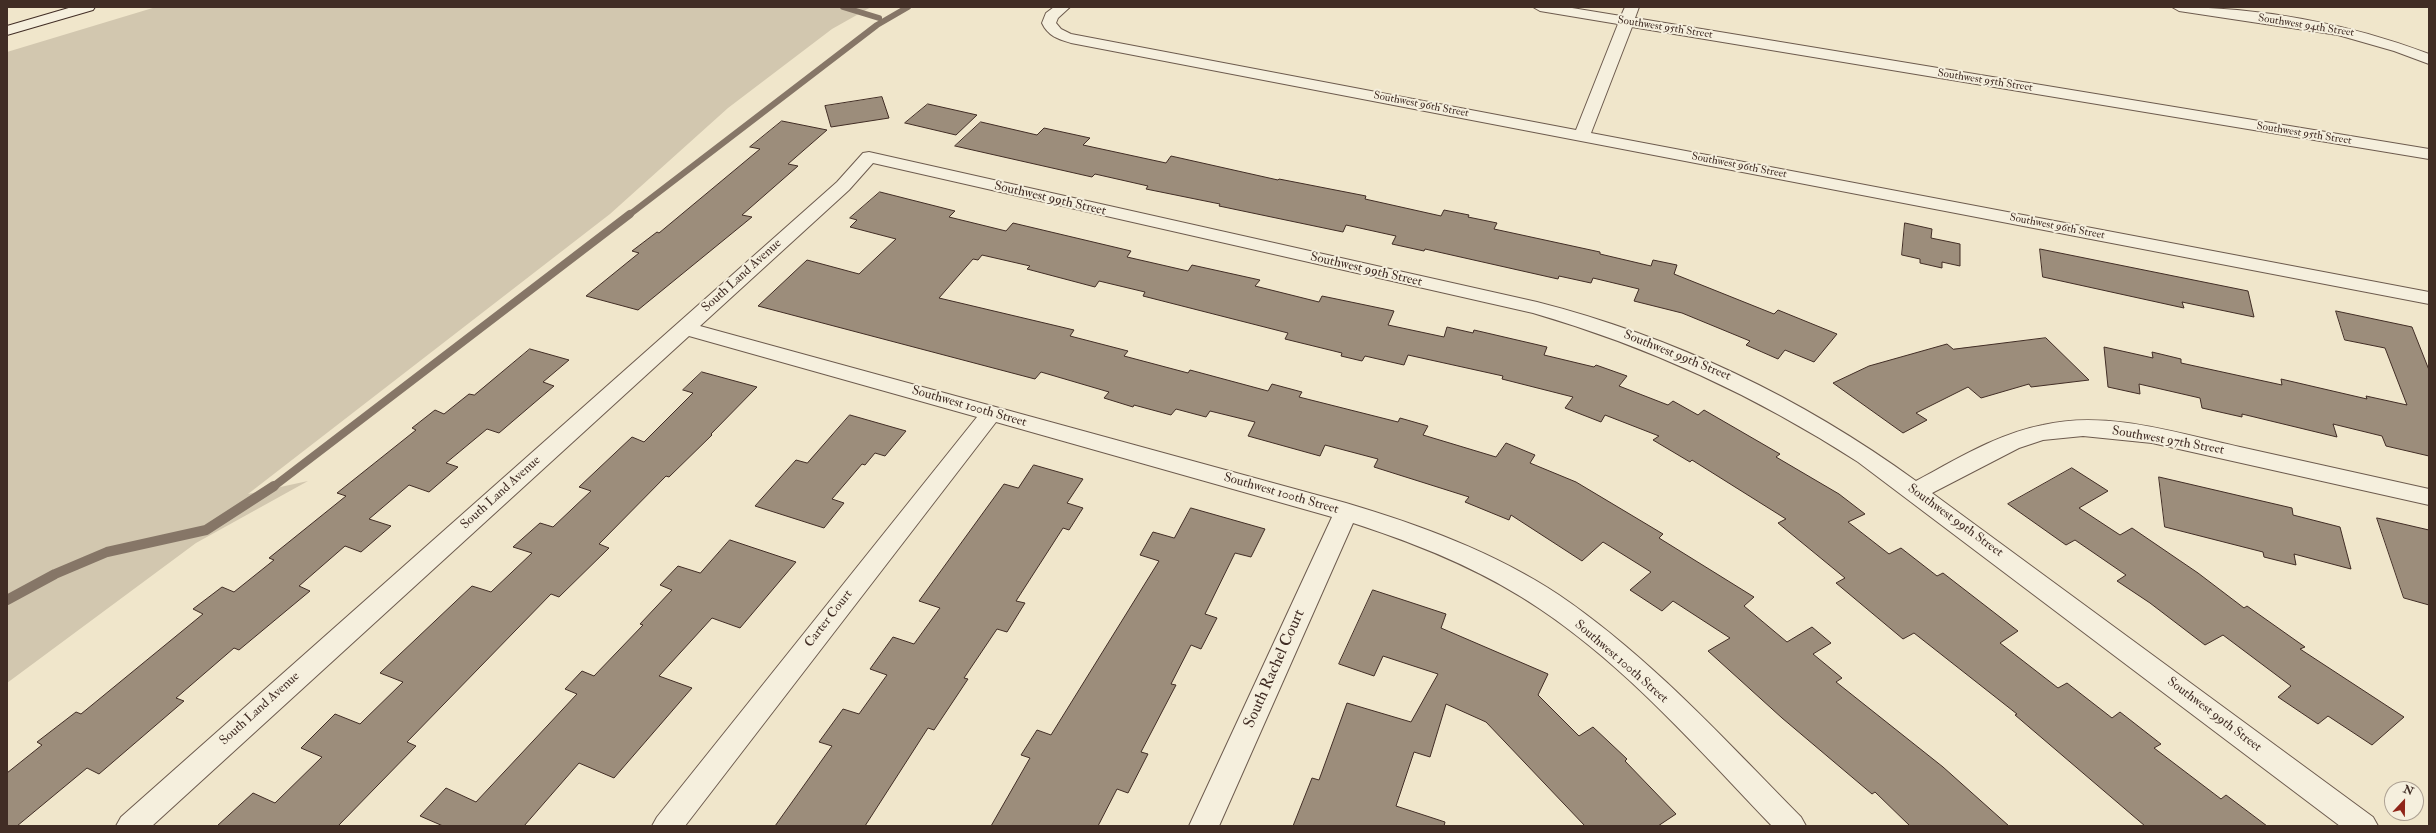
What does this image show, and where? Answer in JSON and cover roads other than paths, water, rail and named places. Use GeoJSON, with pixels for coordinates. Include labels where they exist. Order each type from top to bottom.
{"type":"FeatureCollection","features":[{"type":"Feature","properties":{"kind":"street"},"geometry":{"type":"LineString","coordinates":[[7,31],[88,7]]}},
{"type":"Feature","properties":{"kind":"street","name":"Southwest 96th Street"},"geometry":{"type":"LineString","coordinates":[[1063,7],[1049,20],[1051,28],[1059,34],[1075,40],[1582,135],[2429,298]]}},
{"type":"Feature","properties":{"kind":"street","name":"Southwest 95th Street"},"geometry":{"type":"LineString","coordinates":[[1540,7],[1629,14],[2429,154]]}},
{"type":"Feature","properties":{"kind":"street","name":"Southwest 94th Street"},"geometry":{"type":"LineString","coordinates":[[2179,7],[2352,34],[2390,44],[2429,59]]}},
{"type":"Feature","properties":{"kind":"street"},"geometry":{"type":"LineString","coordinates":[[1582,135],[1629,14]]}},
{"type":"Feature","properties":{"kind":"street","name":"South Land Avenue"},"geometry":{"type":"LineString","coordinates":[[130,826],[843,186],[869,158]]}},
{"type":"Feature","properties":{"kind":"street","name":"Southwest 99th Street"},"geometry":{"type":"LineString","coordinates":[[869,158],[1537,308],[1597,325],[1711,368],[1771,398],[1835,435],[1916,492],[2363,826]]}},
{"type":"Feature","properties":{"kind":"street","name":"Southwest 100th Street"},"geometry":{"type":"LineString","coordinates":[[684,328],[1346,512],[1403,530],[1463,554],[1515,582],[1577,622],[1645,679],[1791,826]]}},
{"type":"Feature","properties":{"kind":"street","name":"Carter Court"},"geometry":{"type":"LineString","coordinates":[[667,826],[992,414]]}},
{"type":"Feature","properties":{"kind":"street","name":"Southwest 97th Street"},"geometry":{"type":"LineString","coordinates":[[1916,492],[2007,445],[2042,432],[2108,429],[2152,435],[2429,497]]}},
{"type":"Feature","properties":{"kind":"street","name":"South Rachel Court"},"geometry":{"type":"LineString","coordinates":[[1204,826],[1346,512]]}},
{"type":"Feature","properties":{"kind":"waterway"},"geometry":{"type":"LineString","coordinates":[[843,7],[879,18]]}},
{"type":"Feature","properties":{"kind":"waterway"},"geometry":{"type":"LineString","coordinates":[[629,215],[877,25],[908,7]]}},
{"type":"Feature","properties":{"kind":"waterway"},"geometry":{"type":"LineString","coordinates":[[273,487],[630,214]]}},
{"type":"Feature","properties":{"kind":"waterway"},"geometry":{"type":"LineString","coordinates":[[7,600],[55,574],[107,552],[206,530],[274,486]]}}]}
